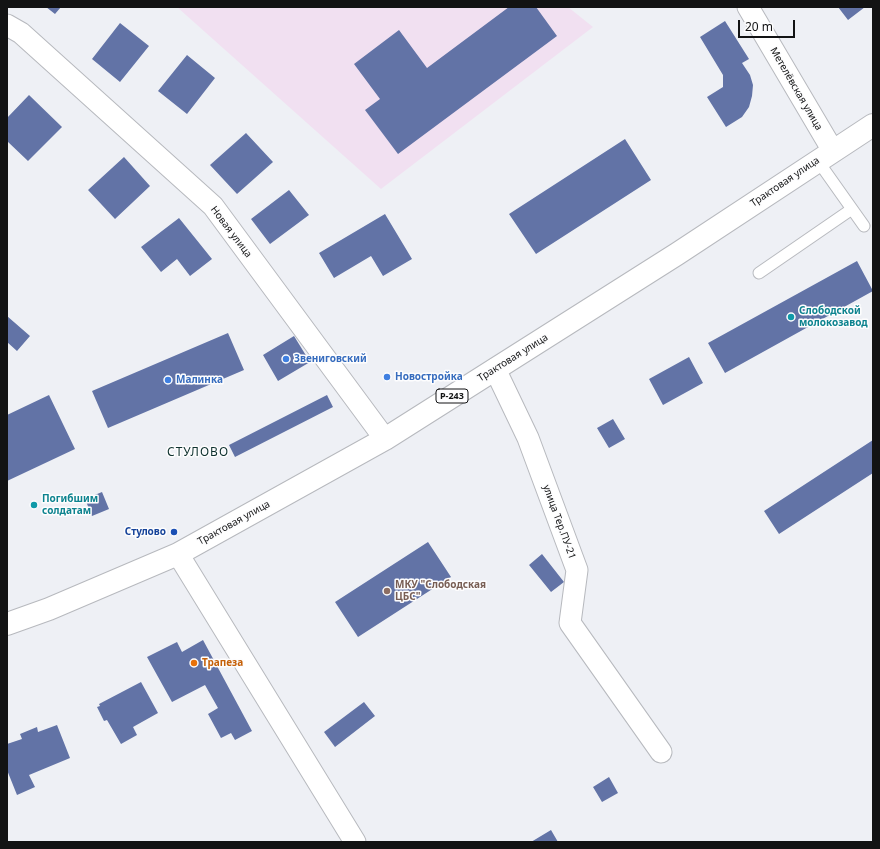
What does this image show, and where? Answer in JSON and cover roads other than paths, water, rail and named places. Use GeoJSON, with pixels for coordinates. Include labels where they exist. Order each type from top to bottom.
{"type":"FeatureCollection","features":[{"type":"Feature","properties":{"kind":"highway","name":"Трактовая улица"},"geometry":{"type":"LineString","coordinates":[[7,623],[49,609],[178,554],[385,439],[677,254],[873,125]]}},
{"type":"Feature","properties":{"kind":"street","name":"Метелёвская улица"},"geometry":{"type":"LineString","coordinates":[[748,7],[825,156]]}},
{"type":"Feature","properties":{"kind":"street","name":"Новая улица"},"geometry":{"type":"LineString","coordinates":[[7,26],[21,33],[213,206],[385,439]]}},
{"type":"Feature","properties":{"kind":"street","name":"улица Тер.ПУ-21"},"geometry":{"type":"LineString","coordinates":[[495,369],[528,438],[577,570],[570,623],[661,752]]}},
{"type":"Feature","properties":{"kind":"street"},"geometry":{"type":"LineString","coordinates":[[178,554],[354,842]]}},
{"type":"Feature","properties":{"kind":"lane"},"geometry":{"type":"LineString","coordinates":[[825,156],[852,209],[864,226]]}},
{"type":"Feature","properties":{"kind":"lane"},"geometry":{"type":"LineString","coordinates":[[759,273],[852,209]]}},
{"type":"Feature","properties":{"kind":"place","name":"Слободской молокозавод"},"geometry":{"type":"Point","coordinates":[791,317]}},
{"type":"Feature","properties":{"kind":"place","name":"Звениговский"},"geometry":{"type":"Point","coordinates":[286,359]}},
{"type":"Feature","properties":{"kind":"place","name":"Новостройка"},"geometry":{"type":"Point","coordinates":[387,377]}},
{"type":"Feature","properties":{"kind":"place","name":"Малинка"},"geometry":{"type":"Point","coordinates":[168,380]}},
{"type":"Feature","properties":{"kind":"place","name":"Погибшим солдатам"},"geometry":{"type":"Point","coordinates":[34,505]}},
{"type":"Feature","properties":{"kind":"place","name":"Стулово"},"geometry":{"type":"Point","coordinates":[174,532]}},
{"type":"Feature","properties":{"kind":"place","name":"МКУ \"Слободская ЦБС\""},"geometry":{"type":"Point","coordinates":[387,591]}},
{"type":"Feature","properties":{"kind":"place","name":"Трапеза"},"geometry":{"type":"Point","coordinates":[194,663]}},
{"type":"Feature","properties":{"kind":"district","name":"СТУЛОВО"},"geometry":{"type":"Point","coordinates":[198,453]}}]}
